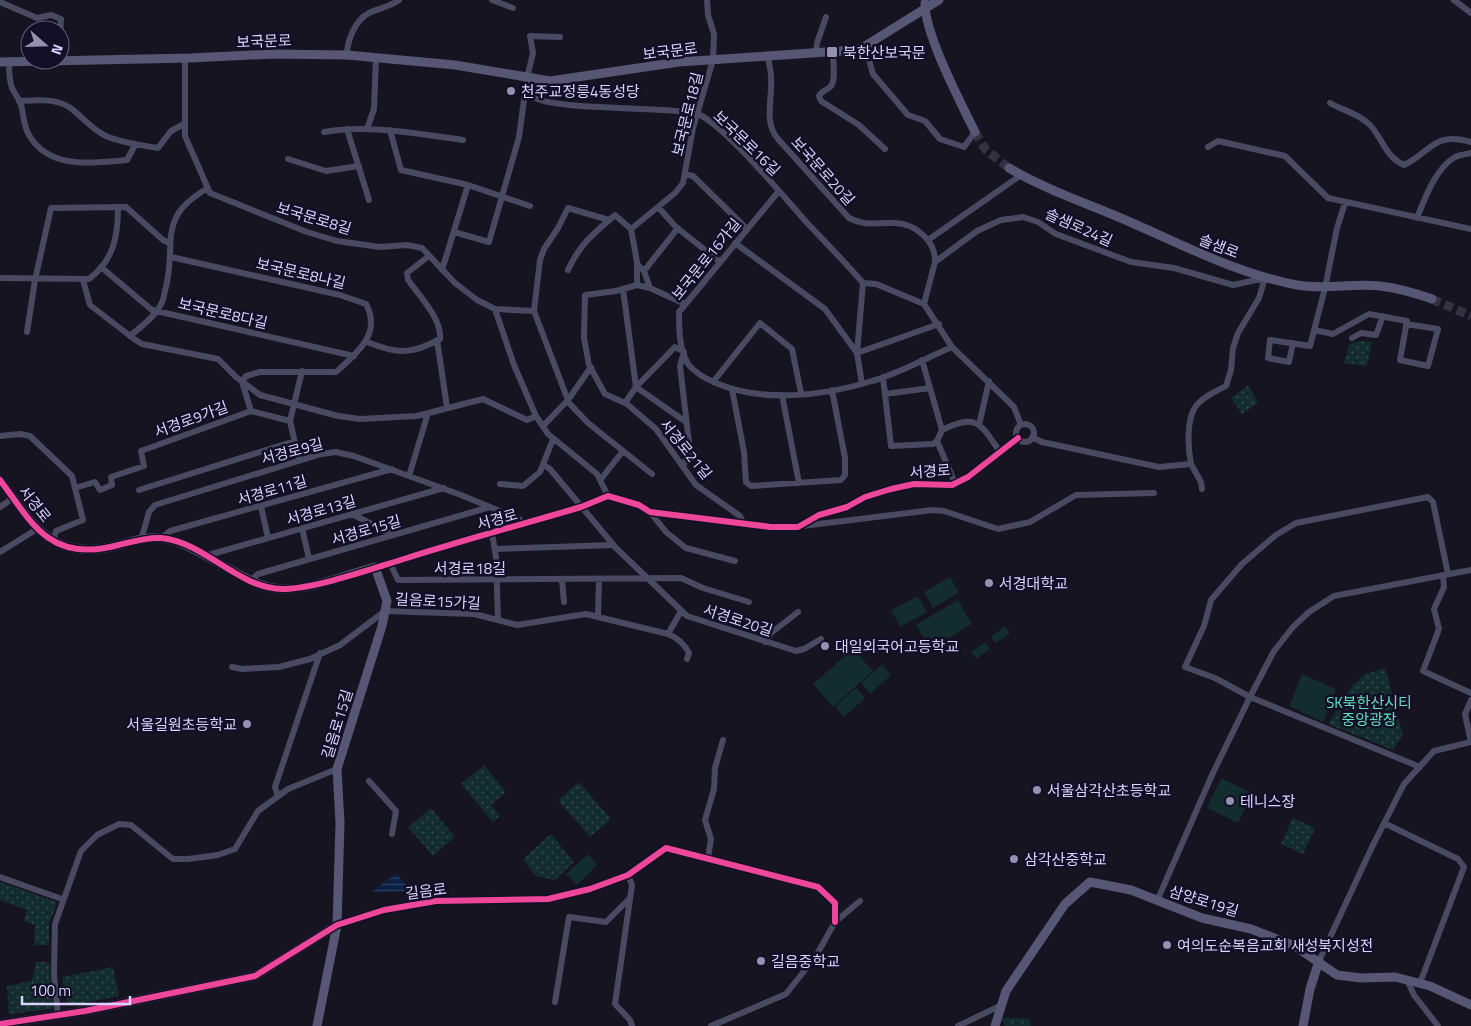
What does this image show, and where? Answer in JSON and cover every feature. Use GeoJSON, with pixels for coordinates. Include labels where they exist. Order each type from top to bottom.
{"type":"FeatureCollection","features":[{"type":"Feature","properties":{"kind":"street"},"geometry":{"type":"LineString","coordinates":[[347,55],[347,41],[364,17],[399,0]]}},
{"type":"Feature","properties":{"kind":"street"},"geometry":{"type":"LineString","coordinates":[[492,0],[513,8]]}},
{"type":"Feature","properties":{"kind":"street","name":"보국문로18길"},"geometry":{"type":"LineString","coordinates":[[632,229],[675,193],[683,183],[698,114],[713,60],[714,34],[706,0]]}},
{"type":"Feature","properties":{"kind":"street","name":"보국문로"},"geometry":{"type":"LineString","coordinates":[[70,60],[274,54],[347,55],[455,65],[550,81],[678,62],[768,58],[856,50],[866,46],[913,17],[925,3],[939,0]]}},
{"type":"Feature","properties":{"kind":"street"},"geometry":{"type":"LineString","coordinates":[[1454,0],[1471,13]]}},
{"type":"Feature","properties":{"kind":"street"},"geometry":{"type":"LineString","coordinates":[[0,2],[38,18],[51,15],[61,20]]}},
{"type":"Feature","properties":{"kind":"street"},"geometry":{"type":"LineString","coordinates":[[866,46],[873,74],[908,115],[925,121],[940,139],[947,143],[964,147],[975,132],[958,98],[931,33],[925,3]]}},
{"type":"Feature","properties":{"kind":"street"},"geometry":{"type":"LineString","coordinates":[[816,54],[817,43],[826,17]]}},
{"type":"Feature","properties":{"kind":"street"},"geometry":{"type":"LineString","coordinates":[[454,232],[489,242],[520,137],[527,78],[533,53],[530,36],[560,37]]}},
{"type":"Feature","properties":{"kind":"street"},"geometry":{"type":"LineString","coordinates":[[833,53],[833,83],[830,87],[821,91],[819,96],[821,101],[859,126],[885,149]]}},
{"type":"Feature","properties":{"kind":"street"},"geometry":{"type":"LineString","coordinates":[[367,129],[374,109],[376,57]]}},
{"type":"Feature","properties":{"kind":"street"},"geometry":{"type":"LineString","coordinates":[[130,336],[156,311],[163,300],[171,257],[169,243],[173,220],[195,195],[208,188],[185,136],[185,58]]}},
{"type":"Feature","properties":{"kind":"street","name":"보국문로20길"},"geometry":{"type":"LineString","coordinates":[[768,58],[772,78],[770,116],[772,132],[812,180],[849,218],[860,224],[894,222],[911,226],[928,240]]}},
{"type":"Feature","properties":{"kind":"street","name":"보국문로"},"geometry":{"type":"LineString","coordinates":[[4,62],[20,61]]}},
{"type":"Feature","properties":{"kind":"street"},"geometry":{"type":"LineString","coordinates":[[4,62],[13,90],[19,101],[23,121],[30,136],[41,148],[65,162],[127,160],[135,145]]}},
{"type":"Feature","properties":{"kind":"street","name":"보국문로16길"},"geometry":{"type":"LineString","coordinates":[[527,78],[533,96],[539,100],[568,105],[674,109],[698,114],[711,122],[779,191],[863,283]]}},
{"type":"Feature","properties":{"kind":"street"},"geometry":{"type":"LineString","coordinates":[[19,101],[50,100],[69,107],[89,125],[104,135],[135,145],[158,148],[171,131],[184,124]]}},
{"type":"Feature","properties":{"kind":"street"},"geometry":{"type":"LineString","coordinates":[[1330,103],[1362,118],[1370,125],[1386,153],[1395,161],[1404,165],[1436,142],[1452,138],[1471,142]]}},
{"type":"Feature","properties":{"kind":"street"},"geometry":{"type":"LineString","coordinates":[[347,129],[369,200]]}},
{"type":"Feature","properties":{"kind":"street"},"geometry":{"type":"LineString","coordinates":[[324,132],[347,129],[390,130],[464,140]]}},
{"type":"Feature","properties":{"kind":"street"},"geometry":{"type":"LineString","coordinates":[[390,130],[402,170],[468,185],[530,206]]}},
{"type":"Feature","properties":{"kind":"street"},"geometry":{"type":"LineString","coordinates":[[1208,147],[1218,141],[1286,156],[1328,198],[1471,229]]}},
{"type":"Feature","properties":{"kind":"street"},"geometry":{"type":"LineString","coordinates":[[1417,218],[1429,188],[1443,169],[1456,157],[1471,153]]}},
{"type":"Feature","properties":{"kind":"street"},"geometry":{"type":"LineString","coordinates":[[288,159],[326,171],[359,166]]}},
{"type":"Feature","properties":{"kind":"street","name":"솔샘로"},"geometry":{"type":"LineString","coordinates":[[1009,168],[1060,194],[1210,258],[1265,278],[1298,285],[1326,288],[1379,286],[1409,291],[1432,299]]}},
{"type":"Feature","properties":{"kind":"street","name":"보국문로18길"},"geometry":{"type":"LineString","coordinates":[[685,174],[693,176],[747,229]]}},
{"type":"Feature","properties":{"kind":"street"},"geometry":{"type":"LineString","coordinates":[[924,304],[935,262],[935,251],[928,240],[1021,175]]}},
{"type":"Feature","properties":{"kind":"street"},"geometry":{"type":"LineString","coordinates":[[442,270],[468,185]]}},
{"type":"Feature","properties":{"kind":"street","name":"보국문로8길"},"geometry":{"type":"LineString","coordinates":[[208,188],[214,197],[307,232],[367,246],[414,245],[422,248],[442,270],[468,293],[495,310]]}},
{"type":"Feature","properties":{"kind":"street","name":"보국문로16가길"},"geometry":{"type":"LineString","coordinates":[[779,191],[679,312],[679,338],[689,364],[702,377],[732,389],[757,394],[782,395],[832,390],[862,384],[883,377],[952,347]]}},
{"type":"Feature","properties":{"kind":"street"},"geometry":{"type":"LineString","coordinates":[[1293,343],[1289,362],[1268,358],[1270,340],[1293,343],[1310,346],[1326,288],[1337,228],[1345,203]]}},
{"type":"Feature","properties":{"kind":"street"},"geometry":{"type":"LineString","coordinates":[[0,278],[35,280],[89,279],[111,254],[116,240],[118,207]]}},
{"type":"Feature","properties":{"kind":"street"},"geometry":{"type":"LineString","coordinates":[[658,207],[678,228],[720,262]]}},
{"type":"Feature","properties":{"kind":"street"},"geometry":{"type":"LineString","coordinates":[[27,332],[35,280],[51,208],[130,208],[163,240],[169,243]]}},
{"type":"Feature","properties":{"kind":"street"},"geometry":{"type":"LineString","coordinates":[[609,220],[568,208],[544,249],[540,260],[534,311],[568,400],[588,423],[652,474]]}},
{"type":"Feature","properties":{"kind":"street"},"geometry":{"type":"LineString","coordinates":[[568,270],[576,252],[615,215],[632,229],[637,264],[636,285]]}},
{"type":"Feature","properties":{"kind":"street","name":"솔샘로24길"},"geometry":{"type":"LineString","coordinates":[[935,262],[977,231],[1001,220],[1023,216],[1038,222],[1056,234],[1130,262],[1174,268],[1233,284],[1265,278]]}},
{"type":"Feature","properties":{"kind":"street"},"geometry":{"type":"LineString","coordinates":[[644,271],[678,228]]}},
{"type":"Feature","properties":{"kind":"street"},"geometry":{"type":"LineString","coordinates":[[735,243],[826,309],[857,353]]}},
{"type":"Feature","properties":{"kind":"street"},"geometry":{"type":"LineString","coordinates":[[429,256],[407,274],[408,280],[434,318],[441,333],[438,340],[447,407]]}},
{"type":"Feature","properties":{"kind":"street","name":"보국문로8나길"},"geometry":{"type":"LineString","coordinates":[[171,257],[322,290],[366,304],[370,312],[371,328],[367,342]]}},
{"type":"Feature","properties":{"kind":"street"},"geometry":{"type":"LineString","coordinates":[[637,264],[644,271],[650,288],[685,304]]}},
{"type":"Feature","properties":{"kind":"street","name":"보국문로8다길"},"geometry":{"type":"LineString","coordinates":[[101,267],[156,311],[354,356]]}},
{"type":"Feature","properties":{"kind":"street"},"geometry":{"type":"LineString","coordinates":[[1202,489],[1201,482],[1190,464],[1187,446],[1195,406],[1226,386],[1231,370],[1233,348],[1238,333],[1259,298],[1265,278]]}},
{"type":"Feature","properties":{"kind":"street"},"geometry":{"type":"LineString","coordinates":[[83,280],[90,305],[142,344],[218,359],[242,382],[260,395],[338,416],[360,419],[417,416],[483,399],[527,420],[536,416]]}},
{"type":"Feature","properties":{"kind":"street"},"geometry":{"type":"LineString","coordinates":[[862,384],[857,353],[863,283],[876,284],[924,304],[952,347],[1014,407],[1021,425]]}},
{"type":"Feature","properties":{"kind":"street","name":"서경로21길"},"geometry":{"type":"LineString","coordinates":[[650,288],[636,285],[585,295],[584,338],[590,367],[606,394],[624,403],[656,429],[696,485],[740,516],[744,524]]}},
{"type":"Feature","properties":{"kind":"street"},"geometry":{"type":"LineString","coordinates":[[623,289],[636,387],[686,422]]}},
{"type":"Feature","properties":{"kind":"street"},"geometry":{"type":"LineString","coordinates":[[534,311],[495,310],[514,365],[536,416],[554,439],[601,479],[608,496]]}},
{"type":"Feature","properties":{"kind":"street"},"geometry":{"type":"LineString","coordinates":[[1314,330],[1333,334],[1369,314],[1407,321],[1406,324],[1400,360],[1428,366],[1438,330],[1406,324]]}},
{"type":"Feature","properties":{"kind":"street"},"geometry":{"type":"LineString","coordinates":[[1352,338],[1361,333],[1376,335],[1382,316]]}},
{"type":"Feature","properties":{"kind":"street"},"geometry":{"type":"LineString","coordinates":[[713,382],[760,323],[792,349],[801,393]]}},
{"type":"Feature","properties":{"kind":"street"},"geometry":{"type":"LineString","coordinates":[[857,353],[938,324]]}},
{"type":"Feature","properties":{"kind":"street"},"geometry":{"type":"LineString","coordinates":[[242,382],[246,376],[260,372],[336,372],[367,342],[399,352],[427,346],[438,340]]}},
{"type":"Feature","properties":{"kind":"street"},"geometry":{"type":"LineString","coordinates":[[624,403],[636,387],[675,347],[684,352],[680,366],[690,451],[683,466]]}},
{"type":"Feature","properties":{"kind":"street"},"geometry":{"type":"LineString","coordinates":[[922,360],[942,430]]}},
{"type":"Feature","properties":{"kind":"street"},"geometry":{"type":"LineString","coordinates":[[543,426],[568,400],[590,367]]}},
{"type":"Feature","properties":{"kind":"street"},"geometry":{"type":"LineString","coordinates":[[299,460],[290,421],[302,371]]}},
{"type":"Feature","properties":{"kind":"street"},"geometry":{"type":"LineString","coordinates":[[883,377],[892,446],[933,444],[937,441],[942,430],[961,420],[979,425],[986,430],[1000,452]]}},
{"type":"Feature","properties":{"kind":"street"},"geometry":{"type":"LineString","coordinates":[[242,382],[251,410]]}},
{"type":"Feature","properties":{"kind":"street"},"geometry":{"type":"LineString","coordinates":[[979,425],[989,382]]}},
{"type":"Feature","properties":{"kind":"street"},"geometry":{"type":"LineString","coordinates":[[885,394],[930,388]]}},
{"type":"Feature","properties":{"kind":"street"},"geometry":{"type":"LineString","coordinates":[[732,389],[744,452],[746,482],[751,486],[841,480],[845,475],[845,458],[832,390]]}},
{"type":"Feature","properties":{"kind":"street"},"geometry":{"type":"LineString","coordinates":[[782,395],[799,483]]}},
{"type":"Feature","properties":{"kind":"street","name":"서경로9가길"},"geometry":{"type":"LineString","coordinates":[[75,488],[95,482],[100,490],[112,485],[111,477],[144,466],[141,451],[251,410],[290,421]]}},
{"type":"Feature","properties":{"kind":"street"},"geometry":{"type":"LineString","coordinates":[[409,476],[428,413]]}},
{"type":"Feature","properties":{"kind":"street"},"geometry":{"type":"LineString","coordinates":[[1021,425],[1016,432],[1018,438],[1024,442],[1032,438],[1042,442],[1159,468],[1190,464]]}},
{"type":"Feature","properties":{"kind":"street"},"geometry":{"type":"LineString","coordinates":[[1021,425],[1027,425],[1032,428],[1032,438]]}},
{"type":"Feature","properties":{"kind":"street","name":"서경로"},"geometry":{"type":"LineString","coordinates":[[0,436],[20,434],[30,436],[72,476],[83,520],[56,531],[53,541]]}},
{"type":"Feature","properties":{"kind":"street","name":"서경로"},"geometry":{"type":"LineString","coordinates":[[798,527],[819,515],[847,507],[864,497],[891,489],[914,484],[955,483],[968,477],[1018,438]]}},
{"type":"Feature","properties":{"kind":"street","name":"서경로"},"geometry":{"type":"LineString","coordinates":[[500,484],[523,486],[540,472],[554,439]]}},
{"type":"Feature","properties":{"kind":"street"},"geometry":{"type":"LineString","coordinates":[[139,490],[295,441]]}},
{"type":"Feature","properties":{"kind":"street"},"geometry":{"type":"LineString","coordinates":[[937,441],[955,483]]}},
{"type":"Feature","properties":{"kind":"street"},"geometry":{"type":"LineString","coordinates":[[601,479],[623,451]]}},
{"type":"Feature","properties":{"kind":"street","name":"서경로9길"},"geometry":{"type":"LineString","coordinates":[[141,540],[149,512],[155,506],[299,460],[336,452],[354,456],[444,488],[519,519],[523,524]]}},
{"type":"Feature","properties":{"kind":"street"},"geometry":{"type":"LineString","coordinates":[[544,465],[550,469],[581,508]]}},
{"type":"Feature","properties":{"kind":"street","name":"서경로11길"},"geometry":{"type":"LineString","coordinates":[[162,538],[170,531],[392,469]]}},
{"type":"Feature","properties":{"kind":"street","name":"서경로"},"geometry":{"type":"LineString","coordinates":[[0,480],[37,529],[63,548],[90,550],[162,538],[187,546],[251,580],[282,589],[319,583],[390,563],[581,508],[608,496],[639,505],[650,512],[666,532],[686,548],[735,561]]}},
{"type":"Feature","properties":{"kind":"street","name":"서경로13길"},"geometry":{"type":"LineString","coordinates":[[205,556],[444,488]]}},
{"type":"Feature","properties":{"kind":"street","name":"서경로"},"geometry":{"type":"LineString","coordinates":[[650,512],[771,528],[798,527],[933,510],[944,511],[998,529],[1030,522],[1076,495],[1154,493]]}},
{"type":"Feature","properties":{"kind":"street"},"geometry":{"type":"LineString","coordinates":[[1420,767],[1250,697],[1215,678],[1185,667],[1204,626],[1211,600],[1242,564],[1288,526],[1296,522],[1428,497],[1434,502],[1446,574],[1444,587],[1434,609],[1439,629],[1423,671],[1471,693]]}},
{"type":"Feature","properties":{"kind":"street"},"geometry":{"type":"LineString","coordinates":[[0,507],[14,498]]}},
{"type":"Feature","properties":{"kind":"street"},"geometry":{"type":"LineString","coordinates":[[261,506],[268,538]]}},
{"type":"Feature","properties":{"kind":"street","name":"서경로15길"},"geometry":{"type":"LineString","coordinates":[[251,580],[258,574],[490,507]]}},
{"type":"Feature","properties":{"kind":"street","name":"서경로20길"},"geometry":{"type":"LineString","coordinates":[[581,508],[613,545],[690,618],[796,651],[804,649],[821,639]]}},
{"type":"Feature","properties":{"kind":"street"},"geometry":{"type":"LineString","coordinates":[[352,514],[393,535]]}},
{"type":"Feature","properties":{"kind":"street"},"geometry":{"type":"LineString","coordinates":[[302,528],[309,559]]}},
{"type":"Feature","properties":{"kind":"street"},"geometry":{"type":"LineString","coordinates":[[0,552],[37,529]]}},
{"type":"Feature","properties":{"kind":"street"},"geometry":{"type":"LineString","coordinates":[[492,533],[496,549],[498,620]]}},
{"type":"Feature","properties":{"kind":"street"},"geometry":{"type":"LineString","coordinates":[[496,549],[613,545]]}},
{"type":"Feature","properties":{"kind":"street","name":"서경로18길"},"geometry":{"type":"LineString","coordinates":[[390,563],[398,580],[681,578],[703,588],[749,602]]}},
{"type":"Feature","properties":{"kind":"street","name":"길음로15길"},"geometry":{"type":"LineString","coordinates":[[317,1026],[337,925],[340,832],[338,770],[387,602],[375,567]]}},
{"type":"Feature","properties":{"kind":"street"},"geometry":{"type":"LineString","coordinates":[[1157,901],[1212,775],[1250,697],[1274,651],[1293,627],[1309,612],[1334,596],[1471,570]]}},
{"type":"Feature","properties":{"kind":"street"},"geometry":{"type":"LineString","coordinates":[[562,580],[564,602]]}},
{"type":"Feature","properties":{"kind":"street"},"geometry":{"type":"LineString","coordinates":[[598,617],[599,580]]}},
{"type":"Feature","properties":{"kind":"street"},"geometry":{"type":"LineString","coordinates":[[232,666],[242,669],[279,667],[310,659],[340,645],[385,611]]}},
{"type":"Feature","properties":{"kind":"street","name":"길음로15가길"},"geometry":{"type":"LineString","coordinates":[[385,611],[474,614],[517,625],[574,614],[598,617],[668,634]]}},
{"type":"Feature","properties":{"kind":"street"},"geometry":{"type":"LineString","coordinates":[[681,611],[668,634],[677,638],[686,646],[689,653],[687,659]]}},
{"type":"Feature","properties":{"kind":"street"},"geometry":{"type":"LineString","coordinates":[[765,642],[771,633],[798,612]]}},
{"type":"Feature","properties":{"kind":"street"},"geometry":{"type":"LineString","coordinates":[[278,796],[275,787],[320,653]]}},
{"type":"Feature","properties":{"kind":"street"},"geometry":{"type":"LineString","coordinates":[[1303,1026],[1310,989],[1319,961],[1404,784],[1434,751],[1471,742],[1465,714],[1471,700]]}},
{"type":"Feature","properties":{"kind":"street"},"geometry":{"type":"LineString","coordinates":[[708,858],[711,839],[705,820],[714,789],[715,768],[723,740]]}},
{"type":"Feature","properties":{"kind":"street"},"geometry":{"type":"LineString","coordinates":[[58,1015],[54,974],[55,924],[62,899],[81,851],[97,835],[119,824],[131,825],[173,859],[218,855],[235,849],[258,811],[278,796],[288,789],[338,770]]}},
{"type":"Feature","properties":{"kind":"street"},"geometry":{"type":"LineString","coordinates":[[369,781],[396,811],[392,834]]}},
{"type":"Feature","properties":{"kind":"street"},"geometry":{"type":"LineString","coordinates":[[1384,823],[1458,859],[1464,867],[1420,983]]}},
{"type":"Feature","properties":{"kind":"street","name":"길음로"},"geometry":{"type":"LineString","coordinates":[[0,1024],[58,1015],[255,976],[337,925],[384,910],[436,901],[548,899],[590,889],[628,875],[666,848],[818,887],[835,903],[835,922]]}},
{"type":"Feature","properties":{"kind":"street"},"geometry":{"type":"LineString","coordinates":[[628,875],[632,885],[614,1004],[630,1020],[632,1026]]}},
{"type":"Feature","properties":{"kind":"street"},"geometry":{"type":"LineString","coordinates":[[0,876],[62,899]]}},
{"type":"Feature","properties":{"kind":"street","name":"삼양로19길"},"geometry":{"type":"LineString","coordinates":[[995,1026],[1006,990],[1065,904],[1090,882],[1131,890],[1202,918],[1251,929],[1295,946],[1337,975],[1361,978],[1395,977],[1420,983],[1471,1005]]}},
{"type":"Feature","properties":{"kind":"street"},"geometry":{"type":"LineString","coordinates":[[555,1002],[569,918],[606,922],[630,898]]}},
{"type":"Feature","properties":{"kind":"street"},"geometry":{"type":"LineString","coordinates":[[710,1026],[786,994],[816,956],[835,922],[860,900]]}},
{"type":"Feature","properties":{"kind":"street"},"geometry":{"type":"LineString","coordinates":[[1408,980],[1414,995],[1438,1026]]}},
{"type":"Feature","properties":{"kind":"street"},"geometry":{"type":"LineString","coordinates":[[958,1026],[1002,1005]]}},
{"type":"Feature","properties":{"kind":"green space"},"geometry":{"type":"Polygon","coordinates":[[[1359,341],[1372,342],[1367,366],[1344,363],[1349,345],[1359,341]]]}},
{"type":"Feature","properties":{"kind":"green space"},"geometry":{"type":"Polygon","coordinates":[[[1248,385],[1258,403],[1242,414],[1231,398],[1248,385]]]}},
{"type":"Feature","properties":{"kind":"green space"},"geometry":{"type":"Polygon","coordinates":[[[950,577],[959,593],[933,608],[924,592],[950,577]]]}},
{"type":"Feature","properties":{"kind":"green space"},"geometry":{"type":"Polygon","coordinates":[[[918,596],[927,612],[900,627],[891,610],[918,596]]]}},
{"type":"Feature","properties":{"kind":"green space"},"geometry":{"type":"Polygon","coordinates":[[[958,600],[972,624],[931,649],[916,625],[958,600]]]}},
{"type":"Feature","properties":{"kind":"green space"},"geometry":{"type":"Polygon","coordinates":[[[1005,626],[1010,633],[996,643],[991,637],[1005,626]]]}},
{"type":"Feature","properties":{"kind":"green space"},"geometry":{"type":"Polygon","coordinates":[[[985,642],[990,649],[976,659],[971,652],[985,642]]]}},
{"type":"Feature","properties":{"kind":"green space"},"geometry":{"type":"Polygon","coordinates":[[[853,649],[873,671],[833,707],[813,684],[853,649]]]}},
{"type":"Feature","properties":{"kind":"green space"},"geometry":{"type":"Polygon","coordinates":[[[882,664],[891,675],[870,694],[861,683],[882,664]]]}},
{"type":"Feature","properties":{"kind":"green space","name":"SK북한산시티 중앙광장"},"geometry":{"type":"Polygon","coordinates":[[[1385,668],[1403,735],[1393,750],[1328,724],[1352,686],[1365,674],[1385,668]]]}},
{"type":"Feature","properties":{"kind":"green space"},"geometry":{"type":"Polygon","coordinates":[[[1302,674],[1336,689],[1323,722],[1289,706],[1302,674]]]}},
{"type":"Feature","properties":{"kind":"green space"},"geometry":{"type":"Polygon","coordinates":[[[856,688],[865,698],[844,717],[835,707],[856,688]]]}},
{"type":"Feature","properties":{"kind":"green space"},"geometry":{"type":"Polygon","coordinates":[[[484,765],[506,792],[491,805],[500,816],[493,822],[461,784],[484,765]]]}},
{"type":"Feature","properties":{"kind":"green space","name":"테니스장"},"geometry":{"type":"Polygon","coordinates":[[[1221,778],[1252,793],[1238,823],[1207,808],[1221,778]]]}},
{"type":"Feature","properties":{"kind":"green space"},"geometry":{"type":"Polygon","coordinates":[[[579,782],[611,819],[590,837],[558,800],[579,782]]]}},
{"type":"Feature","properties":{"kind":"green space"},"geometry":{"type":"Polygon","coordinates":[[[431,808],[455,837],[433,856],[408,827],[431,808]]]}},
{"type":"Feature","properties":{"kind":"green space"},"geometry":{"type":"Polygon","coordinates":[[[1293,818],[1315,828],[1303,854],[1281,844],[1293,818]]]}},
{"type":"Feature","properties":{"kind":"green space"},"geometry":{"type":"Polygon","coordinates":[[[551,834],[574,862],[555,880],[536,876],[523,859],[551,834]]]}},
{"type":"Feature","properties":{"kind":"green space"},"geometry":{"type":"Polygon","coordinates":[[[588,854],[597,865],[577,885],[566,874],[588,854]]]}},
{"type":"Feature","properties":{"kind":"green space"},"geometry":{"type":"Polygon","coordinates":[[[0,882],[57,902],[49,925],[49,945],[34,945],[35,925],[24,921],[27,910],[0,900],[0,882]]]}},
{"type":"Feature","properties":{"kind":"green space"},"geometry":{"type":"Polygon","coordinates":[[[36,962],[49,962],[53,1009],[9,1014],[7,986],[32,981],[36,962]]]}},
{"type":"Feature","properties":{"kind":"green space"},"geometry":{"type":"Polygon","coordinates":[[[113,967],[119,996],[68,1006],[62,977],[113,967]]]}},
{"type":"Feature","properties":{"kind":"green space"},"geometry":{"type":"Polygon","coordinates":[[[1002,1018],[1029,1019],[1031,1026],[1005,1026],[1002,1018]]]}},
{"type":"Feature","properties":{"kind":"water"},"geometry":{"type":"Polygon","coordinates":[[[396,873],[411,891],[372,892],[396,873]]]}},
{"type":"Feature","properties":{"kind":"tunnel"},"geometry":{"type":"LineString","coordinates":[[975,132],[986,150],[1009,168]]}},
{"type":"Feature","properties":{"kind":"tunnel"},"geometry":{"type":"LineString","coordinates":[[1432,299],[1471,316]]}},
{"type":"Feature","properties":{"kind":"cycle path"},"geometry":{"type":"LineString","coordinates":[[0,480],[31,522],[42,533],[68,547],[85,550],[105,548],[154,538],[177,541],[250,581],[266,587],[282,589],[311,586],[344,577],[581,507],[608,496],[639,505],[650,512],[771,527],[798,527],[819,515],[847,507],[865,497],[891,489],[914,484],[952,485],[968,477],[1018,438]]}},
{"type":"Feature","properties":{"kind":"cycle path"},"geometry":{"type":"LineString","coordinates":[[0,1024],[85,1011],[255,976],[337,925],[384,910],[436,901],[548,899],[590,889],[628,875],[666,848],[818,887],[835,903],[835,922]]}},
{"type":"Feature","properties":{"kind":"place","name":"북한산보국문"},"geometry":{"type":"Point","coordinates":[832,52]}},
{"type":"Feature","properties":{"kind":"place","name":"천주교정릉4동성당"},"geometry":{"type":"Point","coordinates":[511,91]}},
{"type":"Feature","properties":{"kind":"place","name":"서경대학교"},"geometry":{"type":"Point","coordinates":[989,583]}},
{"type":"Feature","properties":{"kind":"place","name":"대일외국어고등학교"},"geometry":{"type":"Point","coordinates":[825,646]}},
{"type":"Feature","properties":{"kind":"place","name":"서울길원초등학교"},"geometry":{"type":"Point","coordinates":[247,724]}},
{"type":"Feature","properties":{"kind":"place","name":"서울삼각산초등학교"},"geometry":{"type":"Point","coordinates":[1037,790]}},
{"type":"Feature","properties":{"kind":"place","name":"테니스장"},"geometry":{"type":"Point","coordinates":[1230,801]}},
{"type":"Feature","properties":{"kind":"place","name":"삼각산중학교"},"geometry":{"type":"Point","coordinates":[1014,859]}},
{"type":"Feature","properties":{"kind":"place","name":"여의도순복음교회 새성북지성전"},"geometry":{"type":"Point","coordinates":[1167,945]}},
{"type":"Feature","properties":{"kind":"place","name":"길음중학교"},"geometry":{"type":"Point","coordinates":[761,961]}}]}
